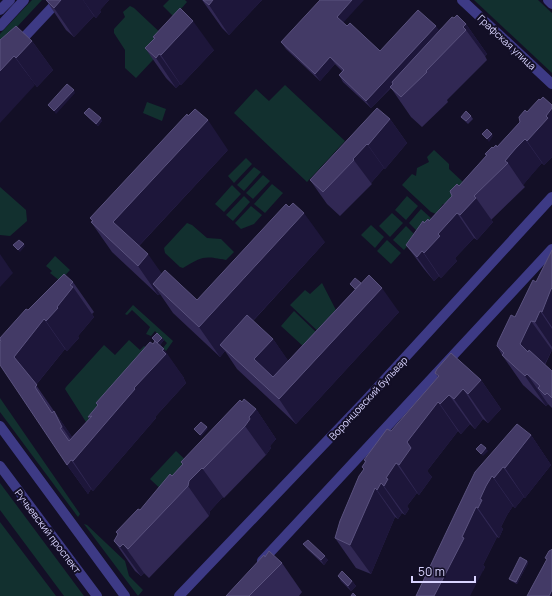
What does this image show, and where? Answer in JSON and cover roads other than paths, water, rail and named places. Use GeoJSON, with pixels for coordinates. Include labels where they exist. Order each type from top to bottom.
{"type":"FeatureCollection","features":[{"type":"Feature","properties":{"kind":"street"},"geometry":{"type":"LineString","coordinates":[[0,10],[10,0]]}},
{"type":"Feature","properties":{"kind":"street"},"geometry":{"type":"LineString","coordinates":[[0,26],[24,0]]}},
{"type":"Feature","properties":{"kind":"street"},"geometry":{"type":"LineString","coordinates":[[0,63],[58,0]]}},
{"type":"Feature","properties":{"kind":"street","name":"Графская улица"},"geometry":{"type":"LineString","coordinates":[[462,0],[552,84]]}},
{"type":"Feature","properties":{"kind":"street"},"geometry":{"type":"LineString","coordinates":[[548,0],[552,4]]}},
{"type":"Feature","properties":{"kind":"street","name":"Воронцовский бульвар"},"geometry":{"type":"LineString","coordinates":[[179,596],[366,400],[552,197]]}},
{"type":"Feature","properties":{"kind":"street"},"geometry":{"type":"LineString","coordinates":[[254,569],[552,249]]}},
{"type":"Feature","properties":{"kind":"street"},"geometry":{"type":"LineString","coordinates":[[0,426],[125,596]]}},
{"type":"Feature","properties":{"kind":"street","name":"Ручьевский проспект"},"geometry":{"type":"LineString","coordinates":[[0,466],[97,596]]}}]}
